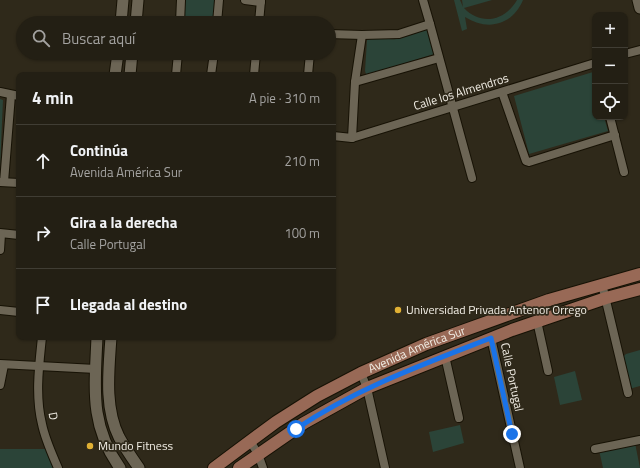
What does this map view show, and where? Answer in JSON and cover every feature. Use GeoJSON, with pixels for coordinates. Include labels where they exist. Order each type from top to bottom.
{"type":"FeatureCollection","features":[{"type":"Feature","properties":{"kind":"main road"},"geometry":{"type":"LineString","coordinates":[[122,16],[123,0]]}},
{"type":"Feature","properties":{"kind":"main road"},"geometry":{"type":"LineString","coordinates":[[137,16],[138,0]]}},
{"type":"Feature","properties":{"kind":"main road"},"geometry":{"type":"LineString","coordinates":[[638,0],[640,8]]}},
{"type":"Feature","properties":{"kind":"main road"},"geometry":{"type":"LineString","coordinates":[[115,71],[117,60]]}},
{"type":"Feature","properties":{"kind":"main road"},"geometry":{"type":"LineString","coordinates":[[130,72],[131,60]]}},
{"type":"Feature","properties":{"kind":"main road"},"geometry":{"type":"LineString","coordinates":[[115,71],[121,68],[125,72]]}},
{"type":"Feature","properties":{"kind":"main road","name":"Avenida América Sur"},"geometry":{"type":"LineString","coordinates":[[214,468],[282,418],[317,396],[361,373],[426,344],[548,300],[640,274]]}},
{"type":"Feature","properties":{"kind":"main road","name":"Avenida América Sur"},"geometry":{"type":"LineString","coordinates":[[239,468],[304,423],[367,388],[537,321],[606,298],[640,289]]}},
{"type":"Feature","properties":{"kind":"main road"},"geometry":{"type":"LineString","coordinates":[[97,340],[95,401],[99,424],[107,447],[120,468]]}},
{"type":"Feature","properties":{"kind":"main road"},"geometry":{"type":"LineString","coordinates":[[111,340],[109,396],[112,415],[118,436],[139,468]]}},
{"type":"Feature","properties":{"kind":"street"},"geometry":{"type":"LineString","coordinates":[[180,16],[181,0]]}},
{"type":"Feature","properties":{"kind":"street"},"geometry":{"type":"LineString","coordinates":[[218,16],[219,0]]}},
{"type":"Feature","properties":{"kind":"street"},"geometry":{"type":"LineString","coordinates":[[245,0],[261,1],[260,16]]}},
{"type":"Feature","properties":{"kind":"street"},"geometry":{"type":"LineString","coordinates":[[423,0],[472,178]]}},
{"type":"Feature","properties":{"kind":"street"},"geometry":{"type":"LineString","coordinates":[[336,34],[362,36],[399,34],[430,24]]}},
{"type":"Feature","properties":{"kind":"street"},"geometry":{"type":"LineString","coordinates":[[352,138],[356,82],[362,36]]}},
{"type":"Feature","properties":{"kind":"street"},"geometry":{"type":"LineString","coordinates":[[628,53],[640,50]]}},
{"type":"Feature","properties":{"kind":"street"},"geometry":{"type":"LineString","coordinates":[[356,82],[439,58]]}},
{"type":"Feature","properties":{"kind":"street"},"geometry":{"type":"LineString","coordinates":[[176,72],[177,60]]}},
{"type":"Feature","properties":{"kind":"street"},"geometry":{"type":"LineString","coordinates":[[211,72],[213,60]]}},
{"type":"Feature","properties":{"kind":"street"},"geometry":{"type":"LineString","coordinates":[[254,72],[255,60]]}},
{"type":"Feature","properties":{"kind":"street"},"geometry":{"type":"LineString","coordinates":[[308,72],[309,60]]}},
{"type":"Feature","properties":{"kind":"street","name":"Calle los Almendros"},"geometry":{"type":"LineString","coordinates":[[336,136],[352,138],[592,64]]}},
{"type":"Feature","properties":{"kind":"street"},"geometry":{"type":"LineString","coordinates":[[0,92],[15,95],[2,182],[16,183]]}},
{"type":"Feature","properties":{"kind":"street"},"geometry":{"type":"LineString","coordinates":[[502,92],[526,161],[529,162],[615,135]]}},
{"type":"Feature","properties":{"kind":"street"},"geometry":{"type":"LineString","coordinates":[[611,120],[624,172]]}},
{"type":"Feature","properties":{"kind":"street"},"geometry":{"type":"LineString","coordinates":[[0,250],[1,234],[16,235]]}},
{"type":"Feature","properties":{"kind":"street"},"geometry":{"type":"LineString","coordinates":[[602,284],[628,393]]}},
{"type":"Feature","properties":{"kind":"street"},"geometry":{"type":"LineString","coordinates":[[0,310],[16,312]]}},
{"type":"Feature","properties":{"kind":"street"},"geometry":{"type":"LineString","coordinates":[[537,321],[548,371]]}},
{"type":"Feature","properties":{"kind":"street","name":"Calle Portugal"},"geometry":{"type":"LineString","coordinates":[[491,338],[520,468]]}},
{"type":"Feature","properties":{"kind":"street","name":"D"},"geometry":{"type":"LineString","coordinates":[[42,340],[38,397],[42,424],[58,468]]}},
{"type":"Feature","properties":{"kind":"street"},"geometry":{"type":"LineString","coordinates":[[445,356],[459,418]]}},
{"type":"Feature","properties":{"kind":"street"},"geometry":{"type":"LineString","coordinates":[[0,384],[2,365],[96,369]]}},
{"type":"Feature","properties":{"kind":"street"},"geometry":{"type":"LineString","coordinates":[[361,373],[367,388],[385,468]]}},
{"type":"Feature","properties":{"kind":"street"},"geometry":{"type":"LineString","coordinates":[[595,449],[640,440]]}},
{"type":"Feature","properties":{"kind":"street"},"geometry":{"type":"LineString","coordinates":[[250,441],[258,454],[263,468]]}},
{"type":"Feature","properties":{"kind":"green space"},"geometry":{"type":"Polygon","coordinates":[[[185,0],[218,0],[216,16],[182,16],[185,0]]]}},
{"type":"Feature","properties":{"kind":"green space"},"geometry":{"type":"Polygon","coordinates":[[[454,0],[460,0],[463,7],[462,0],[492,0],[464,8],[471,14],[478,17],[492,19],[506,13],[517,0],[523,0],[512,16],[498,24],[482,24],[465,17],[467,29],[462,31],[454,0]]]}},
{"type":"Feature","properties":{"kind":"green space"},"geometry":{"type":"Polygon","coordinates":[[[427,29],[434,54],[366,74],[367,40],[374,38],[396,39],[427,29]]]}},
{"type":"Feature","properties":{"kind":"green space"},"geometry":{"type":"Polygon","coordinates":[[[592,72],[592,120],[605,120],[608,131],[529,154],[514,96],[592,72]]]}},
{"type":"Feature","properties":{"kind":"green space"},"geometry":{"type":"Polygon","coordinates":[[[0,99],[3,100],[0,168],[0,99]]]}},
{"type":"Feature","properties":{"kind":"green space"},"geometry":{"type":"Polygon","coordinates":[[[640,350],[640,386],[629,389],[623,357],[626,354],[640,350]]]}},
{"type":"Feature","properties":{"kind":"green space"},"geometry":{"type":"Polygon","coordinates":[[[575,371],[582,400],[560,405],[554,377],[575,371]]]}},
{"type":"Feature","properties":{"kind":"green space"},"geometry":{"type":"Polygon","coordinates":[[[460,425],[464,443],[433,452],[429,432],[460,425]]]}},
{"type":"Feature","properties":{"kind":"green space"},"geometry":{"type":"Polygon","coordinates":[[[635,443],[640,468],[603,468],[599,450],[635,443]]]}},
{"type":"Feature","properties":{"kind":"green space"},"geometry":{"type":"Polygon","coordinates":[[[0,449],[49,449],[57,468],[0,468],[0,449]]]}},
{"type":"Feature","properties":{"kind":"place","name":"Universidad Privada Antenor Orrego"},"geometry":{"type":"Point","coordinates":[398,310]}},
{"type":"Feature","properties":{"kind":"place","name":"Mundo Fitness"},"geometry":{"type":"Point","coordinates":[90,446]}},
{"type":"Feature","properties":{"kind":"route"},"geometry":{"type":"LineString","coordinates":[[296,429],[367,388],[491,338],[512,434]]}}]}
